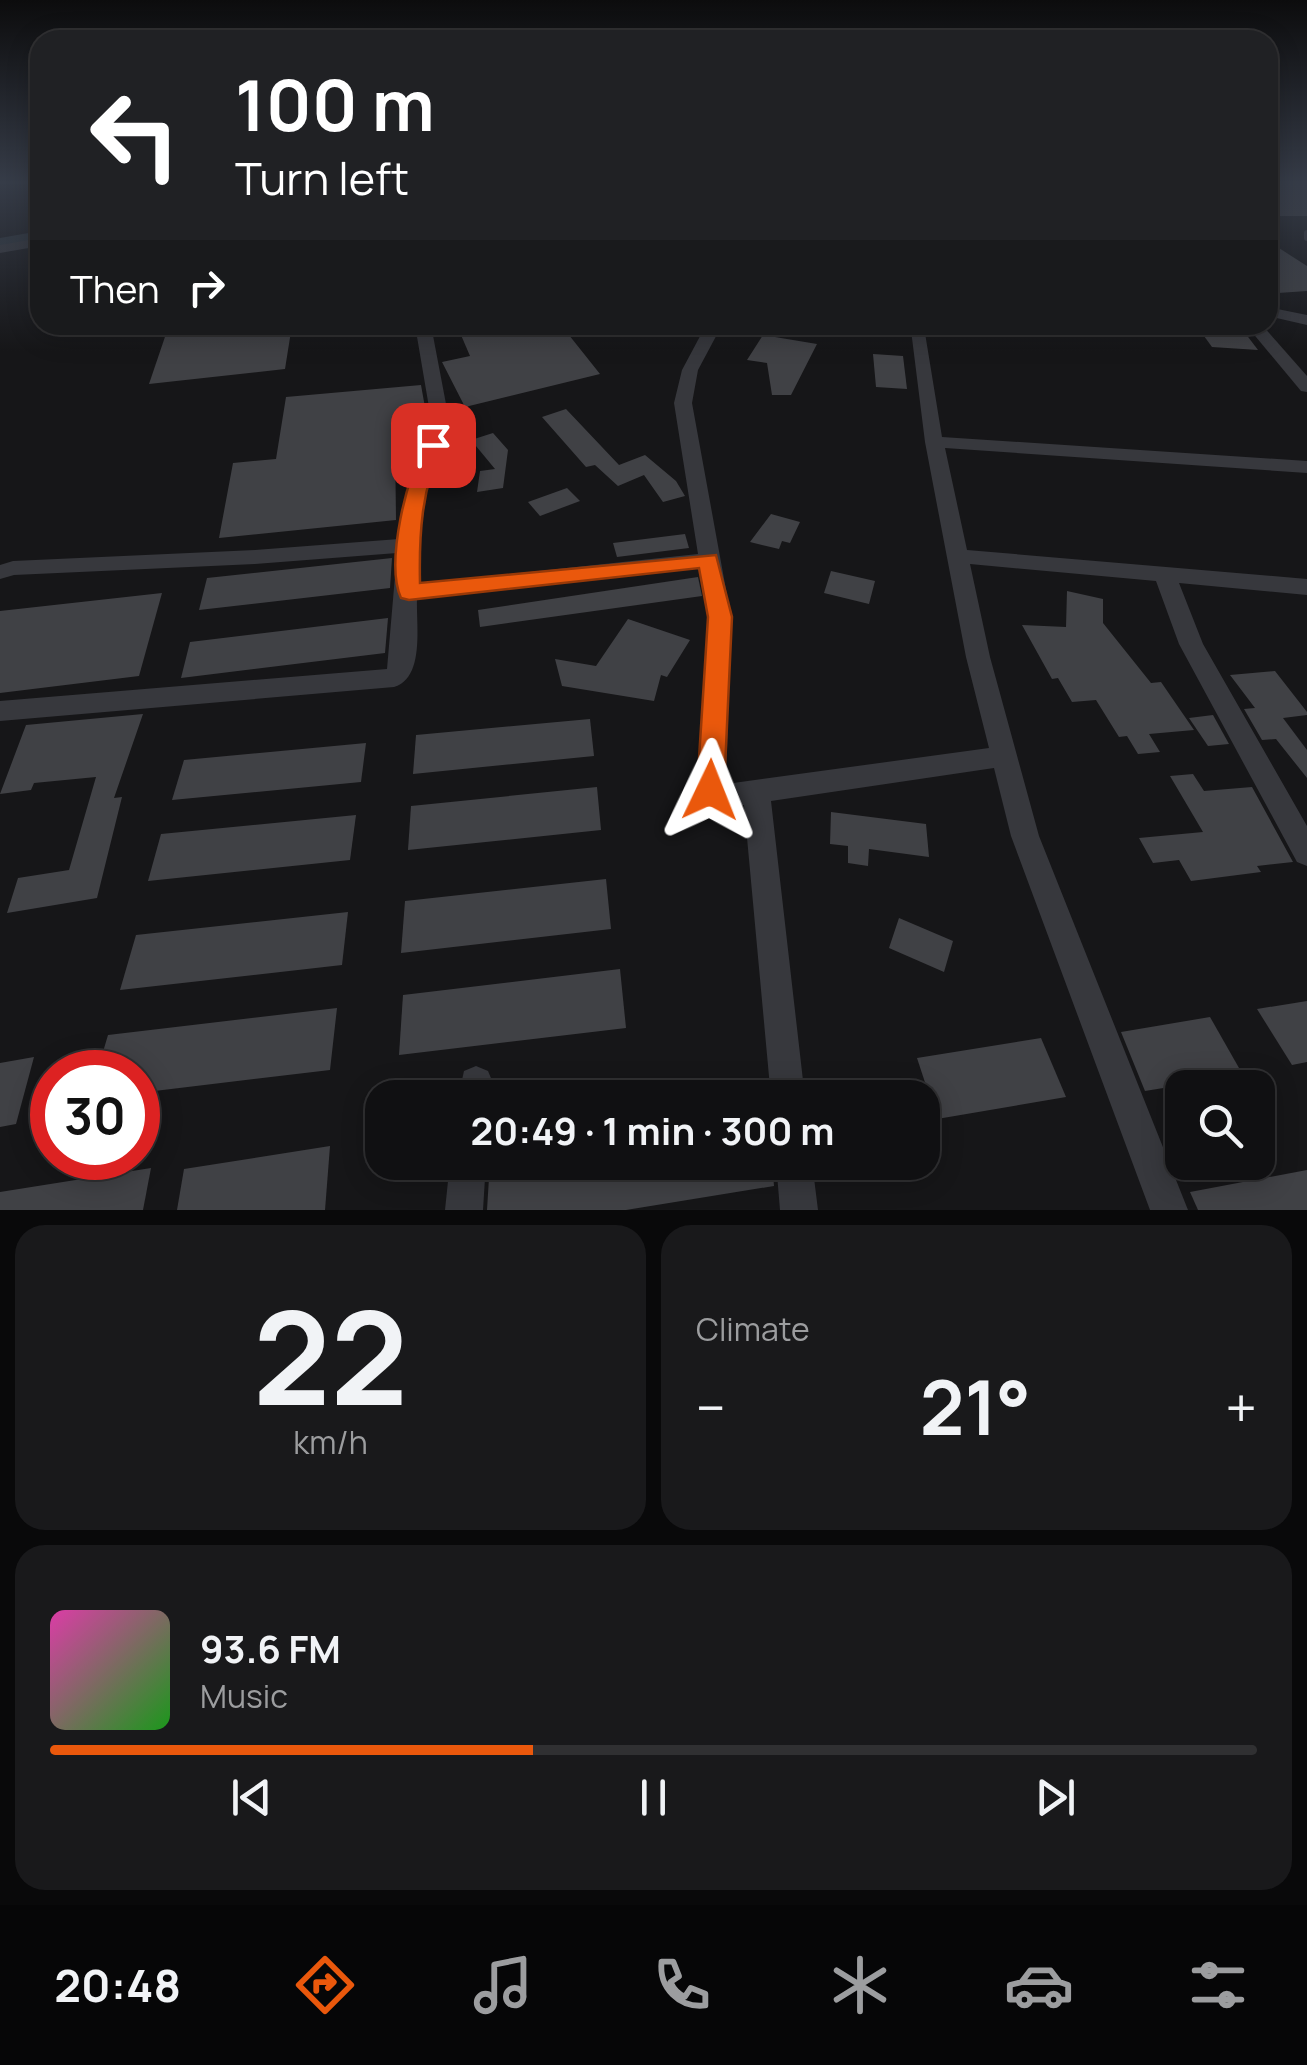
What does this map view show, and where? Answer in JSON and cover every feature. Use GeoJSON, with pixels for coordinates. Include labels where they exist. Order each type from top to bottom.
{"type":"FeatureCollection","features":[{"type":"Feature","properties":{"kind":"street"},"geometry":{"type":"LineString","coordinates":[[0,249],[30,244]]}},
{"type":"Feature","properties":{"kind":"street"},"geometry":{"type":"LineString","coordinates":[[1278,314],[1307,320]]}},
{"type":"Feature","properties":{"kind":"street"},"geometry":{"type":"LineString","coordinates":[[0,712],[144,695],[182,697],[394,678],[402,670],[409,592],[408,545],[420,470],[441,425],[425,335]]}},
{"type":"Feature","properties":{"kind":"street"},"geometry":{"type":"LineString","coordinates":[[709,335],[690,370],[683,403],[720,617],[710,790],[726,796],[1004,756]]}},
{"type":"Feature","properties":{"kind":"street"},"geometry":{"type":"LineString","coordinates":[[916,335],[958,556],[1025,836],[1170,1210]]}},
{"type":"Feature","properties":{"kind":"street"},"geometry":{"type":"LineString","coordinates":[[1263,335],[1307,386]]}},
{"type":"Feature","properties":{"kind":"street"},"geometry":{"type":"LineString","coordinates":[[934,442],[1307,467]]}},
{"type":"Feature","properties":{"kind":"street"},"geometry":{"type":"LineString","coordinates":[[0,572],[13,568],[255,557],[408,545]]}},
{"type":"Feature","properties":{"kind":"street"},"geometry":{"type":"LineString","coordinates":[[958,556],[1307,588]]}},
{"type":"Feature","properties":{"kind":"street"},"geometry":{"type":"LineString","coordinates":[[409,592],[709,560]]}},
{"type":"Feature","properties":{"kind":"street"},"geometry":{"type":"LineString","coordinates":[[1164,572],[1191,644],[1307,853]]}},
{"type":"Feature","properties":{"kind":"street"},"geometry":{"type":"LineString","coordinates":[[756,790],[786,1080]]}},
{"type":"Feature","properties":{"kind":"street"},"geometry":{"type":"LineString","coordinates":[[464,1210],[466,1180]]}},
{"type":"Feature","properties":{"kind":"street"},"geometry":{"type":"LineString","coordinates":[[796,1180],[799,1210]]}},
{"type":"Feature","properties":{"kind":"building"},"geometry":{"type":"Polygon","coordinates":[[[1278,247],[1307,266],[1307,291],[1278,293],[1278,247]]]}},
{"type":"Feature","properties":{"kind":"building"},"geometry":{"type":"Polygon","coordinates":[[[166,335],[290,335],[285,369],[149,384],[166,335]]]}},
{"type":"Feature","properties":{"kind":"building"},"geometry":{"type":"Polygon","coordinates":[[[461,335],[569,335],[600,374],[465,407],[442,362],[470,356],[461,335]]]}},
{"type":"Feature","properties":{"kind":"building"},"geometry":{"type":"Polygon","coordinates":[[[763,335],[817,344],[791,395],[772,395],[767,363],[747,360],[763,335]]]}},
{"type":"Feature","properties":{"kind":"building"},"geometry":{"type":"Polygon","coordinates":[[[1203,335],[1247,335],[1258,350],[1212,347],[1203,335]]]}},
{"type":"Feature","properties":{"kind":"building"},"geometry":{"type":"Polygon","coordinates":[[[873,354],[903,356],[907,389],[876,387],[873,354]]]}},
{"type":"Feature","properties":{"kind":"building"},"geometry":{"type":"Polygon","coordinates":[[[421,385],[428,424],[424,434],[395,437],[396,520],[219,538],[233,463],[276,459],[286,397],[421,385]]]}},
{"type":"Feature","properties":{"kind":"building"},"geometry":{"type":"Polygon","coordinates":[[[566,409],[619,465],[645,455],[676,481],[685,496],[663,502],[644,475],[618,486],[595,465],[586,467],[542,417],[566,409]]]}},
{"type":"Feature","properties":{"kind":"building"},"geometry":{"type":"Polygon","coordinates":[[[493,433],[508,450],[503,488],[477,492],[480,471],[495,469],[471,440],[493,433]]]}},
{"type":"Feature","properties":{"kind":"building"},"geometry":{"type":"Polygon","coordinates":[[[567,488],[580,501],[540,516],[528,502],[567,488]]]}},
{"type":"Feature","properties":{"kind":"building"},"geometry":{"type":"Polygon","coordinates":[[[771,514],[800,522],[790,543],[782,541],[779,549],[750,542],[771,514]]]}},
{"type":"Feature","properties":{"kind":"building"},"geometry":{"type":"Polygon","coordinates":[[[685,534],[689,548],[617,557],[613,543],[685,534]]]}},
{"type":"Feature","properties":{"kind":"building"},"geometry":{"type":"Polygon","coordinates":[[[392,558],[390,588],[199,610],[207,578],[392,558]]]}},
{"type":"Feature","properties":{"kind":"building"},"geometry":{"type":"Polygon","coordinates":[[[831,571],[875,581],[869,604],[824,593],[831,571]]]}},
{"type":"Feature","properties":{"kind":"building"},"geometry":{"type":"Polygon","coordinates":[[[698,577],[702,596],[480,627],[478,610],[698,577]]]}},
{"type":"Feature","properties":{"kind":"building"},"geometry":{"type":"Polygon","coordinates":[[[1067,591],[1103,599],[1103,623],[1151,683],[1161,682],[1194,730],[1149,734],[1160,752],[1138,754],[1127,736],[1119,737],[1096,700],[1072,702],[1058,678],[1052,679],[1022,625],[1066,627],[1067,591]]]}},
{"type":"Feature","properties":{"kind":"building"},"geometry":{"type":"Polygon","coordinates":[[[162,593],[139,676],[0,693],[0,611],[162,593]]]}},
{"type":"Feature","properties":{"kind":"building"},"geometry":{"type":"Polygon","coordinates":[[[388,618],[385,653],[181,678],[190,642],[388,618]]]}},
{"type":"Feature","properties":{"kind":"building"},"geometry":{"type":"Polygon","coordinates":[[[628,619],[690,640],[667,677],[661,675],[654,701],[562,686],[555,659],[596,666],[628,619]]]}},
{"type":"Feature","properties":{"kind":"building"},"geometry":{"type":"Polygon","coordinates":[[[1275,671],[1307,712],[1283,718],[1307,750],[1307,778],[1276,739],[1262,740],[1244,709],[1255,708],[1230,675],[1275,671]]]}},
{"type":"Feature","properties":{"kind":"building"},"geometry":{"type":"Polygon","coordinates":[[[143,714],[114,798],[122,797],[97,898],[7,913],[18,878],[69,870],[96,777],[34,783],[31,790],[0,794],[26,725],[143,714]]]}},
{"type":"Feature","properties":{"kind":"building"},"geometry":{"type":"Polygon","coordinates":[[[1213,715],[1229,744],[1208,746],[1189,718],[1213,715]]]}},
{"type":"Feature","properties":{"kind":"building"},"geometry":{"type":"Polygon","coordinates":[[[590,719],[594,756],[413,774],[416,735],[590,719]]]}},
{"type":"Feature","properties":{"kind":"building"},"geometry":{"type":"Polygon","coordinates":[[[366,743],[361,782],[172,800],[184,760],[366,743]]]}},
{"type":"Feature","properties":{"kind":"building"},"geometry":{"type":"Polygon","coordinates":[[[1193,774],[1204,791],[1252,787],[1293,862],[1257,866],[1261,872],[1191,881],[1179,860],[1153,863],[1139,838],[1203,832],[1170,776],[1193,774]]]}},
{"type":"Feature","properties":{"kind":"building"},"geometry":{"type":"Polygon","coordinates":[[[597,787],[601,830],[408,850],[411,806],[597,787]]]}},
{"type":"Feature","properties":{"kind":"building"},"geometry":{"type":"Polygon","coordinates":[[[831,812],[926,824],[929,857],[869,849],[868,866],[848,863],[848,846],[830,844],[831,812]]]}},
{"type":"Feature","properties":{"kind":"building"},"geometry":{"type":"Polygon","coordinates":[[[356,815],[350,860],[148,881],[161,834],[356,815]]]}},
{"type":"Feature","properties":{"kind":"building"},"geometry":{"type":"Polygon","coordinates":[[[606,879],[611,929],[401,953],[405,901],[606,879]]]}},
{"type":"Feature","properties":{"kind":"building"},"geometry":{"type":"Polygon","coordinates":[[[348,912],[342,965],[120,990],[136,935],[348,912]]]}},
{"type":"Feature","properties":{"kind":"building"},"geometry":{"type":"Polygon","coordinates":[[[899,918],[953,941],[944,972],[889,948],[899,918]]]}},
{"type":"Feature","properties":{"kind":"building"},"geometry":{"type":"Polygon","coordinates":[[[620,969],[626,1028],[399,1055],[403,995],[620,969]]]}},
{"type":"Feature","properties":{"kind":"building"},"geometry":{"type":"Polygon","coordinates":[[[1307,1001],[1307,1062],[1292,1065],[1257,1009],[1307,1001]]]}},
{"type":"Feature","properties":{"kind":"building"},"geometry":{"type":"Polygon","coordinates":[[[337,1008],[330,1070],[160,1090],[160,1050],[104,1050],[108,1035],[337,1008]]]}},
{"type":"Feature","properties":{"kind":"building"},"geometry":{"type":"Polygon","coordinates":[[[1210,1017],[1240,1070],[1165,1070],[1165,1088],[1145,1091],[1121,1032],[1210,1017]]]}},
{"type":"Feature","properties":{"kind":"building"},"geometry":{"type":"Polygon","coordinates":[[[1041,1038],[1066,1097],[940,1118],[940,1080],[924,1080],[917,1058],[1041,1038]]]}},
{"type":"Feature","properties":{"kind":"building"},"geometry":{"type":"Polygon","coordinates":[[[30,1058],[16,1124],[0,1127],[0,1063],[30,1058]]]}},
{"type":"Feature","properties":{"kind":"building"},"geometry":{"type":"Polygon","coordinates":[[[330,1146],[325,1210],[177,1210],[184,1169],[330,1146]]]}},
{"type":"Feature","properties":{"kind":"building"},"geometry":{"type":"Polygon","coordinates":[[[1307,1170],[1307,1210],[1198,1210],[1190,1192],[1275,1180],[1275,1176],[1307,1170]]]}},
{"type":"Feature","properties":{"kind":"building"},"geometry":{"type":"Polygon","coordinates":[[[76,1180],[149,1180],[143,1210],[0,1210],[0,1192],[76,1180]]]}},
{"type":"Feature","properties":{"kind":"building"},"geometry":{"type":"Polygon","coordinates":[[[489,1180],[774,1180],[774,1186],[626,1210],[487,1210],[489,1180]]]}},
{"type":"Feature","properties":{"kind":"waterway"},"geometry":{"type":"LineString","coordinates":[[0,244],[30,239]]}},
{"type":"Feature","properties":{"kind":"route"},"geometry":{"type":"LineString","coordinates":[[433,445],[420,470],[408,545],[409,592],[709,560],[720,617],[710,790]]}}]}
